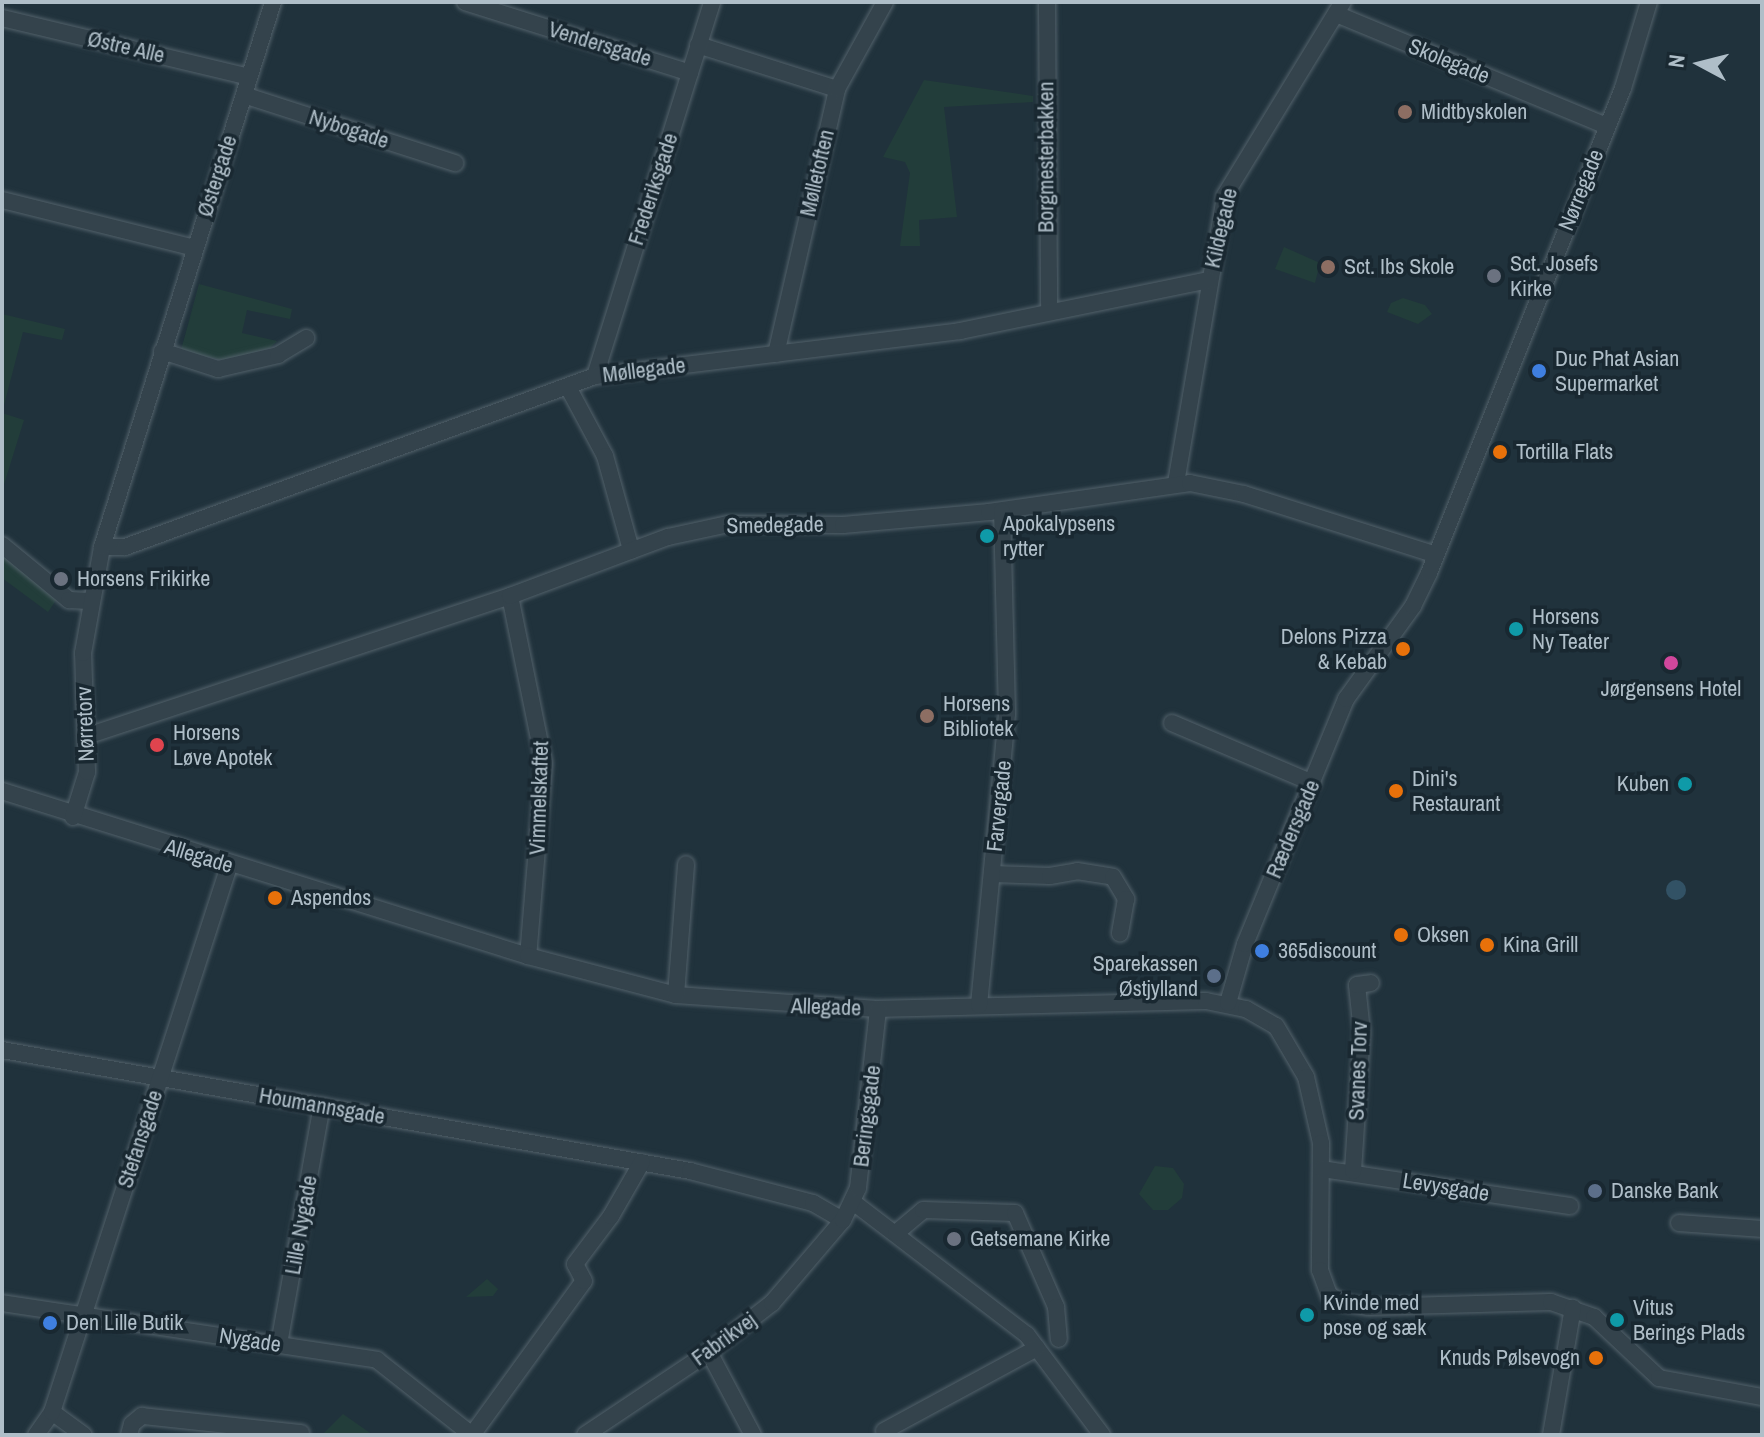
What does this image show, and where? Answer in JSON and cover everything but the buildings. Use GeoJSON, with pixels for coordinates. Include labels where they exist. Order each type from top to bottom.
{"type":"FeatureCollection","features":[{"type":"Feature","properties":{"kind":"street","name":"Østergade"},"geometry":{"type":"LineString","coordinates":[[102,547],[273,2]]}},
{"type":"Feature","properties":{"kind":"street","name":"Vendersgade"},"geometry":{"type":"LineString","coordinates":[[465,2],[690,73]]}},
{"type":"Feature","properties":{"kind":"street","name":"Frederiksgade"},"geometry":{"type":"LineString","coordinates":[[595,376],[712,2]]}},
{"type":"Feature","properties":{"kind":"street","name":"Mølletoften"},"geometry":{"type":"LineString","coordinates":[[776,354],[837,89],[885,2]]}},
{"type":"Feature","properties":{"kind":"street","name":"Borgmesterbakken"},"geometry":{"type":"LineString","coordinates":[[1047,2],[1049,311]]}},
{"type":"Feature","properties":{"kind":"street","name":"Nørregade"},"geometry":{"type":"LineString","coordinates":[[1372,660],[1413,606],[1436,555],[1607,126],[1649,2]]}},
{"type":"Feature","properties":{"kind":"street","name":"Skolegade"},"geometry":{"type":"LineString","coordinates":[[1339,8],[1607,126]]}},
{"type":"Feature","properties":{"kind":"street","name":"Kildegade"},"geometry":{"type":"LineString","coordinates":[[1176,483],[1220,213],[1232,179],[1339,8]]}},
{"type":"Feature","properties":{"kind":"street","name":"Østre Alle"},"geometry":{"type":"LineString","coordinates":[[2,18],[249,77]]}},
{"type":"Feature","properties":{"kind":"street"},"geometry":{"type":"LineString","coordinates":[[698,45],[837,89]]}},
{"type":"Feature","properties":{"kind":"street","name":"Nybogade"},"geometry":{"type":"LineString","coordinates":[[244,95],[455,163]]}},
{"type":"Feature","properties":{"kind":"street"},"geometry":{"type":"LineString","coordinates":[[2,200],[194,248]]}},
{"type":"Feature","properties":{"kind":"street","name":"Møllegade"},"geometry":{"type":"LineString","coordinates":[[102,547],[125,547],[595,376],[960,331],[1209,280]]}},
{"type":"Feature","properties":{"kind":"street"},"geometry":{"type":"LineString","coordinates":[[162,351],[218,369],[278,355],[306,338]]}},
{"type":"Feature","properties":{"kind":"street"},"geometry":{"type":"LineString","coordinates":[[568,387],[605,456],[631,550]]}},
{"type":"Feature","properties":{"kind":"street","name":"Smedegade"},"geometry":{"type":"LineString","coordinates":[[87,736],[510,596],[631,550],[728,524],[843,525],[1002,511],[1176,483],[1244,494],[1436,555]]}},
{"type":"Feature","properties":{"kind":"street","name":"Farvergade"},"geometry":{"type":"LineString","coordinates":[[979,1005],[1007,713],[1002,511]]}},
{"type":"Feature","properties":{"kind":"street"},"geometry":{"type":"LineString","coordinates":[[2,545],[69,600],[89,601]]}},
{"type":"Feature","properties":{"kind":"street","name":"Nørretorv"},"geometry":{"type":"LineString","coordinates":[[73,817],[87,772],[83,653],[89,601],[102,547]]}},
{"type":"Feature","properties":{"kind":"street","name":"Vimmelskaftet"},"geometry":{"type":"LineString","coordinates":[[510,596],[544,763],[528,956]]}},
{"type":"Feature","properties":{"kind":"street","name":"Rædersgade"},"geometry":{"type":"LineString","coordinates":[[1228,1003],[1245,944],[1346,699],[1372,660]]}},
{"type":"Feature","properties":{"kind":"street"},"geometry":{"type":"LineString","coordinates":[[1172,723],[1313,783]]}},
{"type":"Feature","properties":{"kind":"street"},"geometry":{"type":"LineString","coordinates":[[2,791],[73,817]]}},
{"type":"Feature","properties":{"kind":"street","name":"Allegade"},"geometry":{"type":"LineString","coordinates":[[73,817],[528,956],[676,995],[878,1009],[1228,1003],[1263,1017],[1291,1043],[1315,1113],[1322,1169],[1321,1279],[1335,1299],[1368,1307],[1551,1302],[1573,1308]]}},
{"type":"Feature","properties":{"kind":"street"},"geometry":{"type":"LineString","coordinates":[[676,995],[686,864]]}},
{"type":"Feature","properties":{"kind":"street","name":"Stefansgade"},"geometry":{"type":"LineString","coordinates":[[36,1435],[52,1412],[229,866]]}},
{"type":"Feature","properties":{"kind":"street"},"geometry":{"type":"LineString","coordinates":[[992,874],[1050,876],[1077,871],[1113,877],[1126,899],[1120,933]]}},
{"type":"Feature","properties":{"kind":"street","name":"Svanes Torv"},"geometry":{"type":"LineString","coordinates":[[1353,1171],[1362,1032],[1357,985],[1371,983]]}},
{"type":"Feature","properties":{"kind":"street","name":"Beringsgade"},"geometry":{"type":"LineString","coordinates":[[843,1220],[853,1202],[878,1009]]}},
{"type":"Feature","properties":{"kind":"street","name":"Houmannsgade"},"geometry":{"type":"LineString","coordinates":[[2,1050],[642,1162],[813,1203],[843,1220]]}},
{"type":"Feature","properties":{"kind":"street","name":"Lille Nygade"},"geometry":{"type":"LineString","coordinates":[[279,1344],[322,1106]]}},
{"type":"Feature","properties":{"kind":"street"},"geometry":{"type":"LineString","coordinates":[[472,1435],[584,1281],[575,1264],[611,1216],[642,1162]]}},
{"type":"Feature","properties":{"kind":"street","name":"Levysgade"},"geometry":{"type":"LineString","coordinates":[[1322,1169],[1353,1171],[1570,1206]]}},
{"type":"Feature","properties":{"kind":"street"},"geometry":{"type":"LineString","coordinates":[[853,1202],[985,1300],[1039,1351],[1102,1435]]}},
{"type":"Feature","properties":{"kind":"street"},"geometry":{"type":"LineString","coordinates":[[896,1233],[923,1210],[1015,1213],[1056,1307],[1059,1339]]}},
{"type":"Feature","properties":{"kind":"street","name":"Fabrikvej"},"geometry":{"type":"LineString","coordinates":[[585,1435],[709,1352],[788,1287],[843,1220]]}},
{"type":"Feature","properties":{"kind":"street"},"geometry":{"type":"LineString","coordinates":[[1679,1223],[1762,1229]]}},
{"type":"Feature","properties":{"kind":"street","name":"Nygade"},"geometry":{"type":"LineString","coordinates":[[2,1303],[279,1344],[387,1364],[472,1435]]}},
{"type":"Feature","properties":{"kind":"street"},"geometry":{"type":"LineString","coordinates":[[1551,1435],[1573,1308],[1605,1325],[1659,1378],[1762,1397]]}},
{"type":"Feature","properties":{"kind":"street"},"geometry":{"type":"LineString","coordinates":[[884,1431],[1039,1351]]}},
{"type":"Feature","properties":{"kind":"street"},"geometry":{"type":"LineString","coordinates":[[709,1352],[753,1435]]}},
{"type":"Feature","properties":{"kind":"street"},"geometry":{"type":"LineString","coordinates":[[52,1412],[84,1435]]}},
{"type":"Feature","properties":{"kind":"street"},"geometry":{"type":"LineString","coordinates":[[129,1435],[132,1424],[142,1416],[301,1433]]}},
{"type":"Feature","properties":{"kind":"green space"},"geometry":{"type":"Polygon","coordinates":[[[924,80],[1033,96],[1033,102],[944,107],[957,217],[919,220],[920,246],[900,246],[910,173],[905,162],[883,157],[924,80]]]}},
{"type":"Feature","properties":{"kind":"green space"},"geometry":{"type":"Polygon","coordinates":[[[1284,247],[1320,263],[1315,283],[1275,269],[1284,247]]]}},
{"type":"Feature","properties":{"kind":"green space"},"geometry":{"type":"Polygon","coordinates":[[[199,284],[292,309],[290,319],[247,310],[242,333],[277,341],[270,348],[225,361],[181,350],[199,284]]]}},
{"type":"Feature","properties":{"kind":"green space"},"geometry":{"type":"Polygon","coordinates":[[[1403,298],[1425,305],[1432,314],[1418,324],[1387,312],[1391,303],[1403,298]]]}},
{"type":"Feature","properties":{"kind":"green space"},"geometry":{"type":"Polygon","coordinates":[[[2,314],[65,329],[62,340],[23,332],[2,413],[2,314]]]}},
{"type":"Feature","properties":{"kind":"green space"},"geometry":{"type":"Polygon","coordinates":[[[2,413],[24,420],[2,491],[2,413]]]}},
{"type":"Feature","properties":{"kind":"green space"},"geometry":{"type":"Polygon","coordinates":[[[2,551],[59,596],[48,612],[2,578],[2,551]]]}},
{"type":"Feature","properties":{"kind":"green space"},"geometry":{"type":"Polygon","coordinates":[[[1155,1166],[1173,1168],[1184,1184],[1182,1198],[1168,1210],[1153,1210],[1139,1194],[1155,1166]]]}},
{"type":"Feature","properties":{"kind":"green space"},"geometry":{"type":"Polygon","coordinates":[[[487,1279],[498,1289],[493,1296],[466,1297],[487,1279]]]}},
{"type":"Feature","properties":{"kind":"green space"},"geometry":{"type":"Polygon","coordinates":[[[343,1414],[373,1435],[322,1435],[343,1414]]]}},
{"type":"Feature","properties":{"kind":"water"},"geometry":{"type":"Polygon","coordinates":[[[1676,880],[1683,883],[1686,890],[1683,897],[1676,900],[1669,897],[1666,890],[1669,883],[1676,880]]]}},
{"type":"Feature","properties":{"kind":"place","name":"Midtbyskolen"},"geometry":{"type":"Point","coordinates":[1405,112]}},
{"type":"Feature","properties":{"kind":"place","name":"Sct. Ibs Skole"},"geometry":{"type":"Point","coordinates":[1328,267]}},
{"type":"Feature","properties":{"kind":"place","name":"Sct. Josefs Kirke"},"geometry":{"type":"Point","coordinates":[1494,276]}},
{"type":"Feature","properties":{"kind":"place","name":"Duc Phat Asian Supermarket"},"geometry":{"type":"Point","coordinates":[1539,371]}},
{"type":"Feature","properties":{"kind":"place","name":"Tortilla Flats"},"geometry":{"type":"Point","coordinates":[1500,452]}},
{"type":"Feature","properties":{"kind":"place","name":"Apokalypsens rytter"},"geometry":{"type":"Point","coordinates":[987,536]}},
{"type":"Feature","properties":{"kind":"place","name":"Horsens Frikirke"},"geometry":{"type":"Point","coordinates":[61,579]}},
{"type":"Feature","properties":{"kind":"place","name":"Horsens Ny Teater"},"geometry":{"type":"Point","coordinates":[1516,629]}},
{"type":"Feature","properties":{"kind":"place","name":"Delons Pizza & Kebab"},"geometry":{"type":"Point","coordinates":[1403,649]}},
{"type":"Feature","properties":{"kind":"place","name":"Jørgensens Hotel"},"geometry":{"type":"Point","coordinates":[1671,663]}},
{"type":"Feature","properties":{"kind":"place","name":"Horsens Bibliotek"},"geometry":{"type":"Point","coordinates":[927,716]}},
{"type":"Feature","properties":{"kind":"place","name":"Horsens Løve Apotek"},"geometry":{"type":"Point","coordinates":[157,745]}},
{"type":"Feature","properties":{"kind":"place","name":"Kuben"},"geometry":{"type":"Point","coordinates":[1685,784]}},
{"type":"Feature","properties":{"kind":"place","name":"Dini's Restaurant"},"geometry":{"type":"Point","coordinates":[1396,791]}},
{"type":"Feature","properties":{"kind":"place","name":"Aspendos"},"geometry":{"type":"Point","coordinates":[275,898]}},
{"type":"Feature","properties":{"kind":"place","name":"Oksen"},"geometry":{"type":"Point","coordinates":[1401,935]}},
{"type":"Feature","properties":{"kind":"place","name":"Kina Grill"},"geometry":{"type":"Point","coordinates":[1487,945]}},
{"type":"Feature","properties":{"kind":"place","name":"365discount"},"geometry":{"type":"Point","coordinates":[1262,951]}},
{"type":"Feature","properties":{"kind":"place","name":"Sparekassen Østjylland"},"geometry":{"type":"Point","coordinates":[1214,976]}},
{"type":"Feature","properties":{"kind":"place","name":"Danske Bank"},"geometry":{"type":"Point","coordinates":[1595,1191]}},
{"type":"Feature","properties":{"kind":"place","name":"Getsemane Kirke"},"geometry":{"type":"Point","coordinates":[954,1239]}},
{"type":"Feature","properties":{"kind":"place","name":"Kvinde med pose og sæk"},"geometry":{"type":"Point","coordinates":[1307,1315]}},
{"type":"Feature","properties":{"kind":"place","name":"Vitus Berings Plads"},"geometry":{"type":"Point","coordinates":[1617,1320]}},
{"type":"Feature","properties":{"kind":"place","name":"Den Lille Butik"},"geometry":{"type":"Point","coordinates":[50,1323]}},
{"type":"Feature","properties":{"kind":"place","name":"Knuds Pølsevogn"},"geometry":{"type":"Point","coordinates":[1596,1358]}}]}
